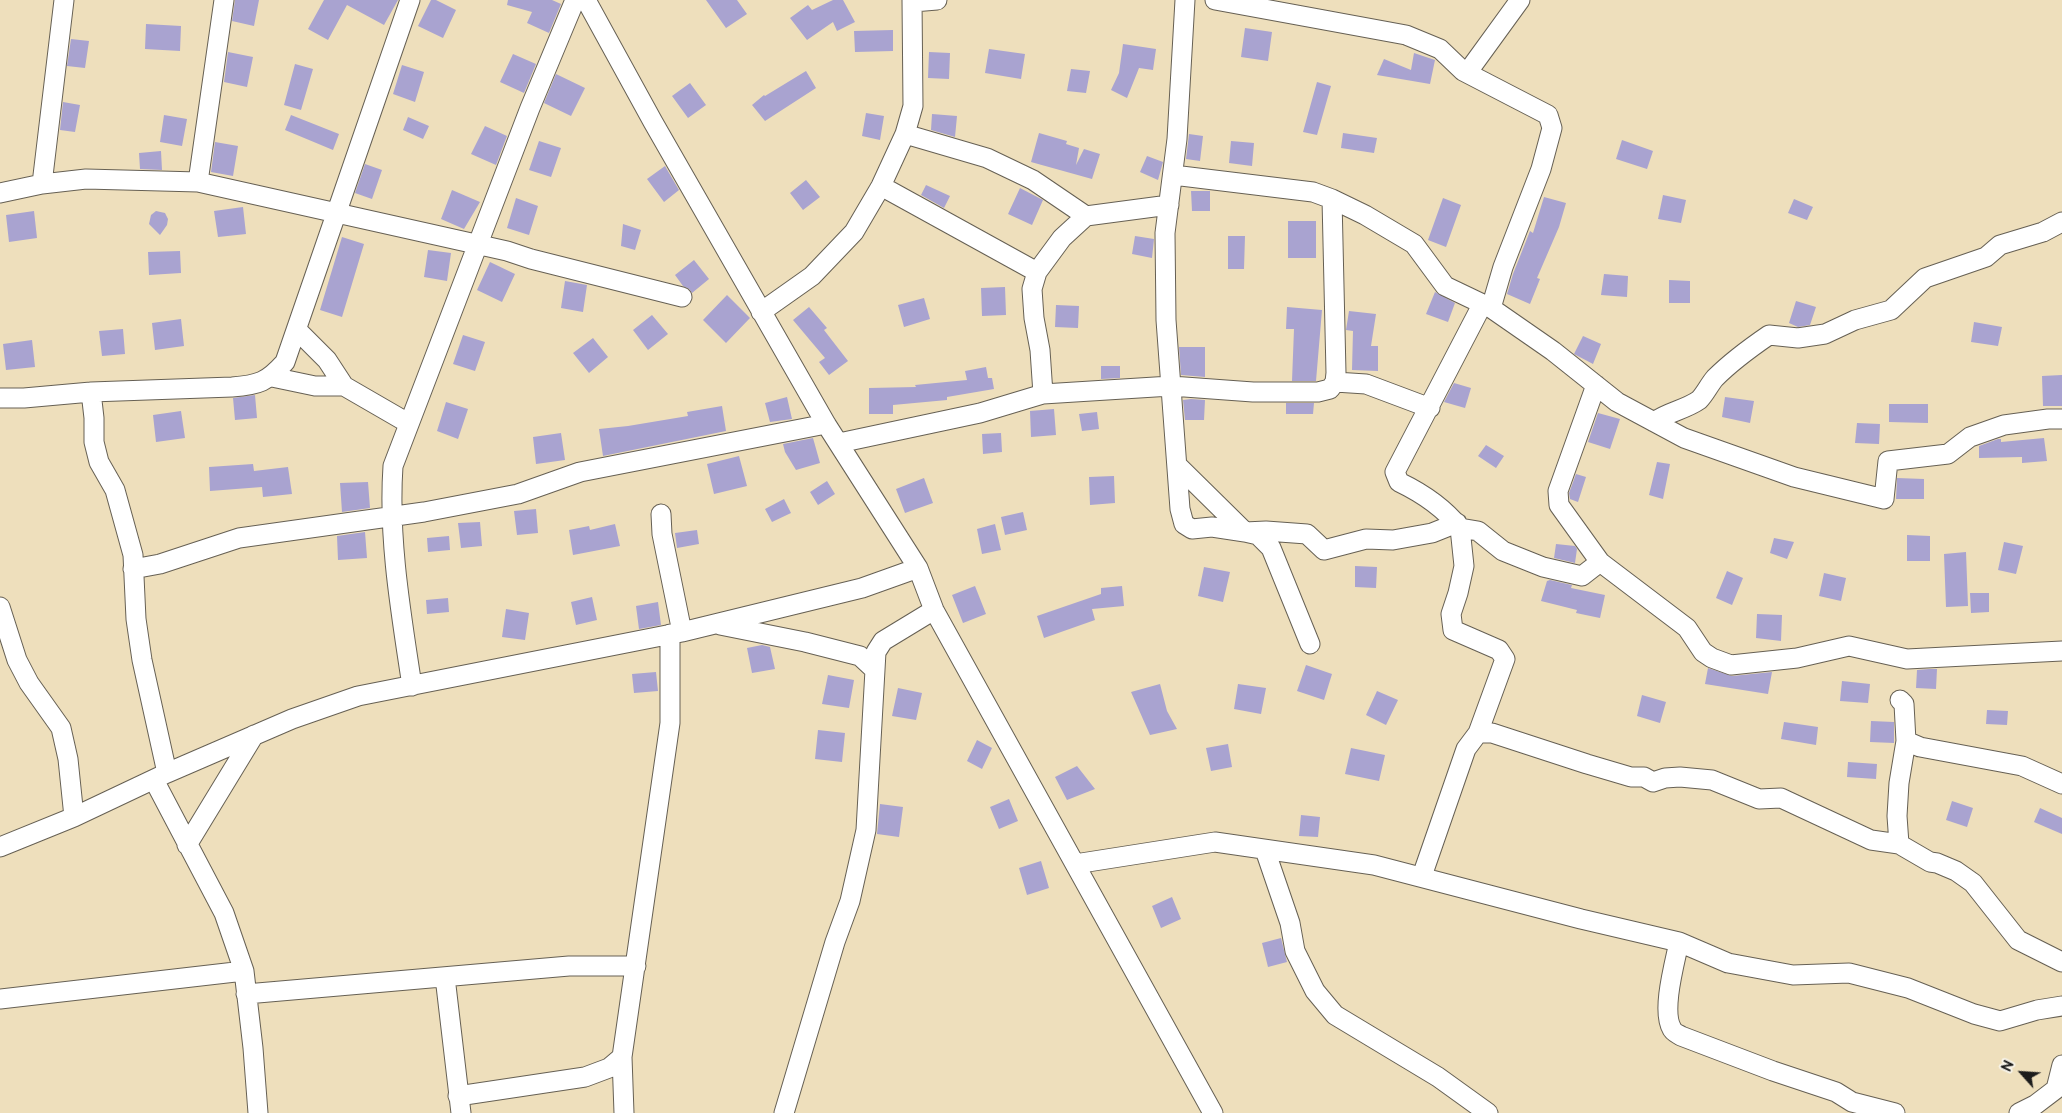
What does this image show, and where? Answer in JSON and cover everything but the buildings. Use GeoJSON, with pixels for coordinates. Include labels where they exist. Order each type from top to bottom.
{"type":"FeatureCollection","features":[{"type":"Feature","properties":{"kind":"street"},"geometry":{"type":"LineString","coordinates":[[42,184],[64,0]]}},
{"type":"Feature","properties":{"kind":"street"},"geometry":{"type":"LineString","coordinates":[[198,182],[224,0]]}},
{"type":"Feature","properties":{"kind":"street"},"geometry":{"type":"LineString","coordinates":[[0,398],[24,398],[91,392],[246,386],[272,377],[285,362],[410,0]]}},
{"type":"Feature","properties":{"kind":"street"},"geometry":{"type":"LineString","coordinates":[[412,686],[401,615],[391,518],[393,466],[530,108],[575,0]]}},
{"type":"Feature","properties":{"kind":"street"},"geometry":{"type":"LineString","coordinates":[[586,0],[826,424],[918,568],[934,610],[1213,1113]]}},
{"type":"Feature","properties":{"kind":"street"},"geometry":{"type":"LineString","coordinates":[[761,312],[812,276],[854,232],[881,186],[905,134],[913,106],[913,1],[937,0]]}},
{"type":"Feature","properties":{"kind":"street"},"geometry":{"type":"LineString","coordinates":[[1185,0],[1173,176],[1165,233],[1166,320],[1180,508],[1184,524],[1192,529],[1212,527],[1245,532],[1258,536],[1271,548],[1310,644]]}},
{"type":"Feature","properties":{"kind":"street"},"geometry":{"type":"LineString","coordinates":[[1215,0],[1406,35],[1440,49],[1467,73],[1548,115],[1552,128],[1541,169],[1503,267],[1486,306],[1395,472],[1399,482],[1419,491],[1445,510],[1459,525],[1478,531],[1503,551],[1543,567],[1582,576],[1600,562]]}},
{"type":"Feature","properties":{"kind":"street"},"geometry":{"type":"LineString","coordinates":[[1467,73],[1520,0]]}},
{"type":"Feature","properties":{"kind":"street"},"geometry":{"type":"LineString","coordinates":[[905,134],[987,158],[1034,180],[1086,216]]}},
{"type":"Feature","properties":{"kind":"street"},"geometry":{"type":"LineString","coordinates":[[1173,176],[1313,192],[1332,199],[1365,215],[1414,244],[1445,286],[1486,306],[1553,351],[1617,402],[1684,438],[1794,477],[1884,499],[1888,462],[1948,454],[1970,437],[2004,424],[2062,419]]}},
{"type":"Feature","properties":{"kind":"street"},"geometry":{"type":"LineString","coordinates":[[0,193],[42,184],[86,179],[198,182],[478,244],[682,297]]}},
{"type":"Feature","properties":{"kind":"street"},"geometry":{"type":"LineString","coordinates":[[881,186],[1037,272]]}},
{"type":"Feature","properties":{"kind":"street"},"geometry":{"type":"LineString","coordinates":[[838,443],[980,413],[1043,394],[1171,386],[1253,392],[1318,392],[1330,390],[1335,382],[1332,199]]}},
{"type":"Feature","properties":{"kind":"street"},"geometry":{"type":"LineString","coordinates":[[1043,394],[1040,350],[1034,318],[1032,289],[1037,272],[1062,238],[1086,216],[1169,205]]}},
{"type":"Feature","properties":{"kind":"street"},"geometry":{"type":"LineString","coordinates":[[1654,422],[1662,416],[1680,410],[1699,400],[1714,379],[1769,335],[1798,338],[1825,334],[1855,320],[1891,310],[1925,278],[1986,258],[2000,245],[2043,232],[2062,222]]}},
{"type":"Feature","properties":{"kind":"street"},"geometry":{"type":"LineString","coordinates":[[296,330],[327,360],[344,386],[408,423]]}},
{"type":"Feature","properties":{"kind":"street"},"geometry":{"type":"LineString","coordinates":[[272,377],[315,386],[344,386]]}},
{"type":"Feature","properties":{"kind":"street"},"geometry":{"type":"LineString","coordinates":[[1335,382],[1366,384],[1430,408]]}},
{"type":"Feature","properties":{"kind":"street"},"geometry":{"type":"LineString","coordinates":[[1596,385],[1558,491],[1558,505],[1600,562],[1687,628],[1703,652],[1712,658],[1732,665],[1797,658],[1849,646],[1907,659],[2062,652]]}},
{"type":"Feature","properties":{"kind":"street"},"geometry":{"type":"LineString","coordinates":[[91,392],[94,442],[99,462],[115,490],[129,536],[136,619],[161,776],[187,845],[224,913],[244,972],[258,1113]]}},
{"type":"Feature","properties":{"kind":"street"},"geometry":{"type":"LineString","coordinates":[[133,569],[160,564],[239,538],[391,518],[518,494],[580,472],[826,424]]}},
{"type":"Feature","properties":{"kind":"street"},"geometry":{"type":"LineString","coordinates":[[1177,465],[1245,532],[1307,534],[1324,550],[1366,539],[1392,540],[1432,533],[1459,525]]}},
{"type":"Feature","properties":{"kind":"street"},"geometry":{"type":"LineString","coordinates":[[624,1113],[622,1057],[670,723],[676,633],[660,514]]}},
{"type":"Feature","properties":{"kind":"street"},"geometry":{"type":"LineString","coordinates":[[1422,876],[1466,749],[1478,733],[1506,659],[1499,650],[1454,630],[1451,614],[1464,566],[1459,525]]}},
{"type":"Feature","properties":{"kind":"street"},"geometry":{"type":"LineString","coordinates":[[0,847],[74,817],[254,735],[292,719],[358,696],[676,633],[862,588],[918,568]]}},
{"type":"Feature","properties":{"kind":"street"},"geometry":{"type":"LineString","coordinates":[[0,607],[17,660],[29,683],[61,728],[68,759],[74,817]]}},
{"type":"Feature","properties":{"kind":"street"},"geometry":{"type":"LineString","coordinates":[[784,1113],[835,942],[850,901],[866,830],[876,652],[883,641],[934,610]]}},
{"type":"Feature","properties":{"kind":"street"},"geometry":{"type":"LineString","coordinates":[[713,624],[805,642],[860,656],[875,670]]}},
{"type":"Feature","properties":{"kind":"street"},"geometry":{"type":"LineString","coordinates":[[1899,844],[1897,816],[1899,783],[1906,741],[1904,704],[1900,700]]}},
{"type":"Feature","properties":{"kind":"street"},"geometry":{"type":"LineString","coordinates":[[1478,733],[1492,733],[1631,777],[1644,777],[1653,782],[1665,778],[1680,777],[1712,780],[1759,799],[1781,798],[1871,840],[1899,844],[1930,862],[1956,871],[1973,883],[2018,940],[2062,962]]}},
{"type":"Feature","properties":{"kind":"street"},"geometry":{"type":"LineString","coordinates":[[187,845],[254,735]]}},
{"type":"Feature","properties":{"kind":"street"},"geometry":{"type":"LineString","coordinates":[[1906,741],[1920,747],[2022,766],[2062,784]]}},
{"type":"Feature","properties":{"kind":"street"},"geometry":{"type":"LineString","coordinates":[[1075,864],[1215,842],[1374,865],[1422,876],[1581,919],[1679,942],[1728,963],[1793,975],[1849,973],[1908,988],[1974,1014],[2000,1021],[2037,1010],[2062,1006]]}},
{"type":"Feature","properties":{"kind":"street"},"geometry":{"type":"LineString","coordinates":[[1265,850],[1290,923],[1295,951],[1315,991],[1335,1015],[1438,1077],[1488,1113]]}},
{"type":"Feature","properties":{"kind":"street"},"geometry":{"type":"LineString","coordinates":[[1679,942],[1670,982],[1668,1013],[1672,1029],[1681,1036],[1772,1071],[1836,1092],[1851,1107],[1895,1113]]}},
{"type":"Feature","properties":{"kind":"street"},"geometry":{"type":"LineString","coordinates":[[246,994],[569,966],[636,966]]}},
{"type":"Feature","properties":{"kind":"street"},"geometry":{"type":"LineString","coordinates":[[0,999],[244,972]]}},
{"type":"Feature","properties":{"kind":"street"},"geometry":{"type":"LineString","coordinates":[[445,978],[459,1104],[585,1077],[609,1068],[622,1057]]}},
{"type":"Feature","properties":{"kind":"street"},"geometry":{"type":"LineString","coordinates":[[2019,1113],[2059,1090],[2062,1065]]}}]}
